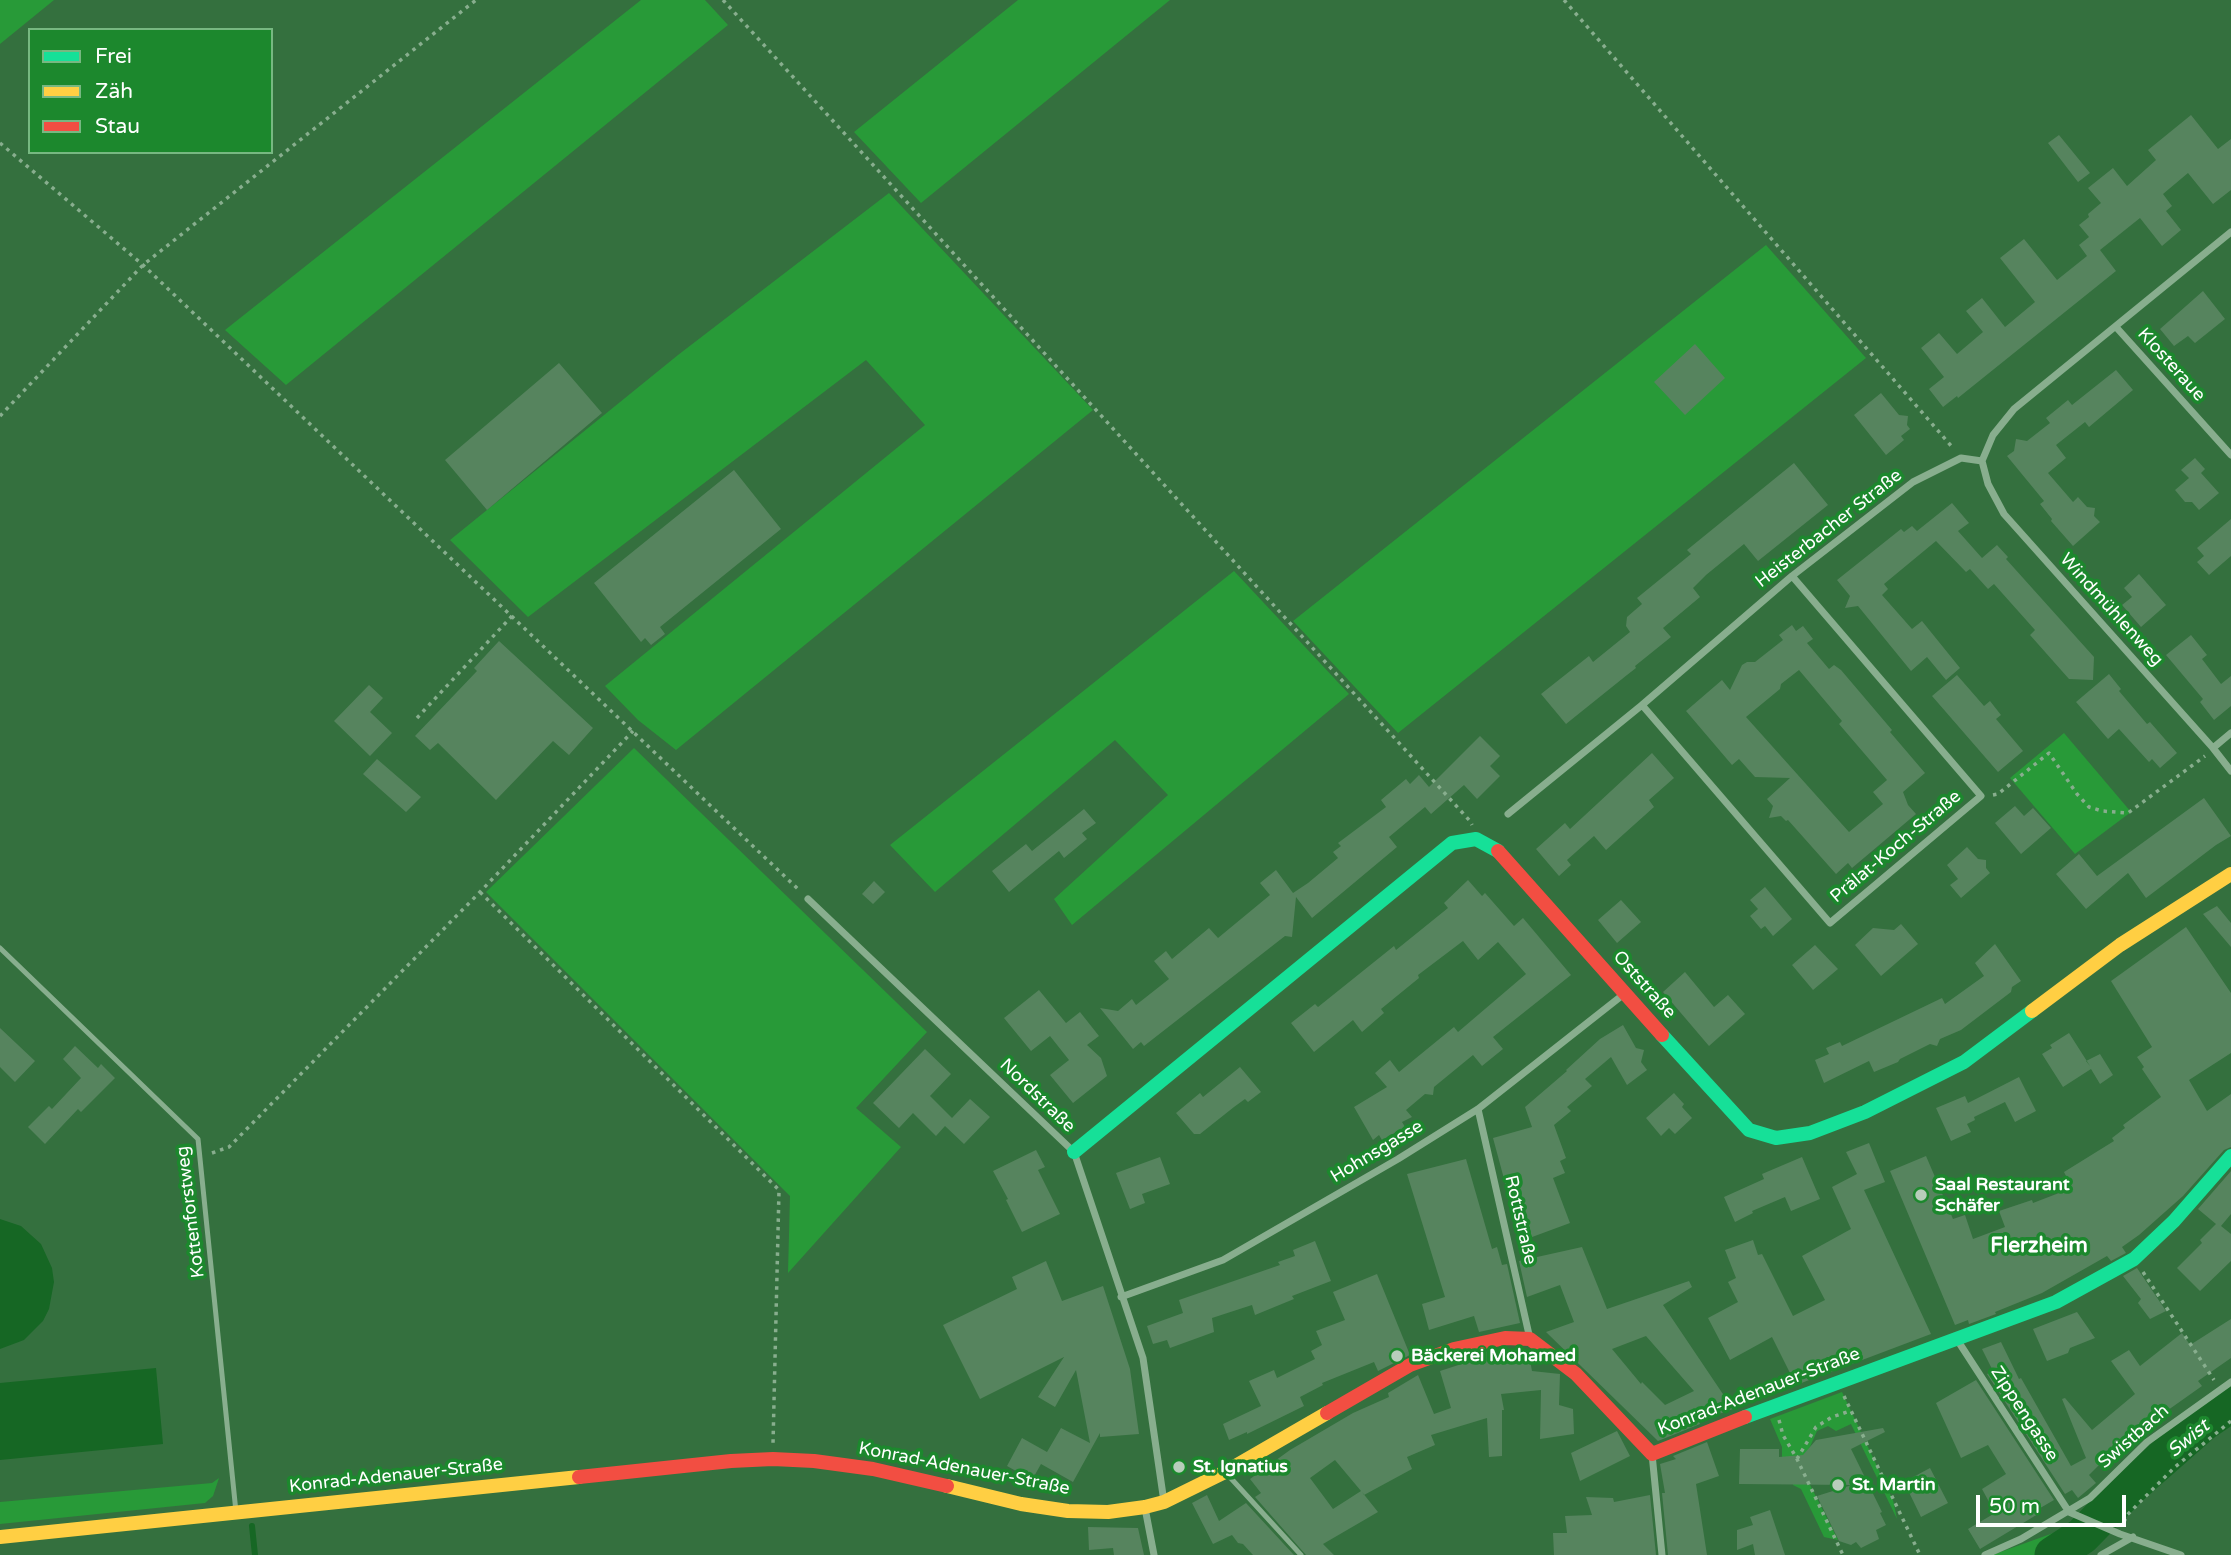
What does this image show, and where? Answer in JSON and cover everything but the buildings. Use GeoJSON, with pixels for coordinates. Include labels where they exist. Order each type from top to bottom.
{"type":"FeatureCollection","features":[{"type":"Feature","properties":{"kind":"main road","name":"Oststraße"},"geometry":{"type":"LineString","coordinates":[[1476,839],[1495,846],[1624,993],[1749,1129],[1776,1138],[1810,1133],[1865,1112],[1964,1062],[2120,945],[2231,874]]}},
{"type":"Feature","properties":{"kind":"main road"},"geometry":{"type":"LineString","coordinates":[[1074,1153],[1452,843],[1476,839]]}},
{"type":"Feature","properties":{"kind":"main road","name":"Konrad-Adenauer-Straße"},"geometry":{"type":"LineString","coordinates":[[0,1537],[731,1461],[773,1459],[873,1469],[1021,1504],[1068,1511],[1108,1512],[1164,1502],[1225,1472],[1410,1365],[1454,1349],[1505,1338],[1530,1339],[1576,1374],[1652,1454],[1778,1404],[2056,1302],[2134,1259],[2174,1221],[2231,1156]]}},
{"type":"Feature","properties":{"kind":"street"},"geometry":{"type":"LineString","coordinates":[[1961,458],[1982,461],[1993,435],[2014,410],[2231,233]]}},
{"type":"Feature","properties":{"kind":"street","name":"Klosteraue"},"geometry":{"type":"LineString","coordinates":[[2116,327],[2231,455]]}},
{"type":"Feature","properties":{"kind":"street","name":"Heisterbacher Straße"},"geometry":{"type":"LineString","coordinates":[[1508,814],[1642,705],[1791,576],[1913,482],[1961,458]]}},
{"type":"Feature","properties":{"kind":"street","name":"Windmühlenweg"},"geometry":{"type":"LineString","coordinates":[[1982,461],[1988,484],[2004,514],[2231,771]]}},
{"type":"Feature","properties":{"kind":"street","name":"Prälat-Koch-Straße"},"geometry":{"type":"LineString","coordinates":[[1642,705],[1830,923],[1980,796],[1791,576]]}},
{"type":"Feature","properties":{"kind":"street"},"geometry":{"type":"LineString","coordinates":[[2213,748],[2231,733]]}},
{"type":"Feature","properties":{"kind":"street","name":"Nordstraße"},"geometry":{"type":"LineString","coordinates":[[808,899],[1074,1153],[1143,1358],[1164,1502]]}},
{"type":"Feature","properties":{"kind":"street","name":"Hohnsgasse"},"geometry":{"type":"LineString","coordinates":[[1121,1297],[1223,1260],[1398,1158],[1478,1109],[1624,993]]}},
{"type":"Feature","properties":{"kind":"street","name":"Rottstraße"},"geometry":{"type":"LineString","coordinates":[[1478,1109],[1530,1339]]}},
{"type":"Feature","properties":{"kind":"street","name":"Zippengasse"},"geometry":{"type":"LineString","coordinates":[[1956,1338],[2073,1514]]}},
{"type":"Feature","properties":{"kind":"street","name":"Swistbach"},"geometry":{"type":"LineString","coordinates":[[1985,1555],[2021,1539],[2055,1518],[2073,1514],[2147,1442],[2231,1382]]}},
{"type":"Feature","properties":{"kind":"street"},"geometry":{"type":"LineString","coordinates":[[1652,1454],[1662,1555]]}},
{"type":"Feature","properties":{"kind":"street"},"geometry":{"type":"LineString","coordinates":[[1145,1507],[1154,1555]]}},
{"type":"Feature","properties":{"kind":"street"},"geometry":{"type":"LineString","coordinates":[[2073,1514],[2181,1555]]}},
{"type":"Feature","properties":{"kind":"street"},"geometry":{"type":"LineString","coordinates":[[2101,1555],[2133,1537]]}},
{"type":"Feature","properties":{"kind":"lane","name":"Kottenforstweg"},"geometry":{"type":"LineString","coordinates":[[0,948],[198,1139],[236,1512]]}},
{"type":"Feature","properties":{"kind":"lane"},"geometry":{"type":"LineString","coordinates":[[1225,1472],[1301,1555]]}},
{"type":"Feature","properties":{"kind":"path"},"geometry":{"type":"LineString","coordinates":[[0,416],[143,265],[476,0]]}},
{"type":"Feature","properties":{"kind":"path"},"geometry":{"type":"LineString","coordinates":[[723,0],[1470,821],[1476,839]]}},
{"type":"Feature","properties":{"kind":"path"},"geometry":{"type":"LineString","coordinates":[[1564,0],[1961,458]]}},
{"type":"Feature","properties":{"kind":"path"},"geometry":{"type":"LineString","coordinates":[[0,143],[143,265],[808,899]]}},
{"type":"Feature","properties":{"kind":"path"},"geometry":{"type":"LineString","coordinates":[[417,718],[512,615]]}},
{"type":"Feature","properties":{"kind":"path"},"geometry":{"type":"LineString","coordinates":[[201,1158],[229,1147],[480,892],[633,731]]}},
{"type":"Feature","properties":{"kind":"path"},"geometry":{"type":"LineString","coordinates":[[1980,796],[1998,794],[2049,753],[2089,807],[2128,813],[2213,748]]}},
{"type":"Feature","properties":{"kind":"path"},"geometry":{"type":"LineString","coordinates":[[480,892],[779,1190],[773,1459]]}},
{"type":"Feature","properties":{"kind":"path"},"geometry":{"type":"LineString","coordinates":[[2134,1259],[2220,1388]]}},
{"type":"Feature","properties":{"kind":"path"},"geometry":{"type":"LineString","coordinates":[[1837,1382],[1920,1555]]}},
{"type":"Feature","properties":{"kind":"path"},"geometry":{"type":"LineString","coordinates":[[1778,1404],[1783,1435],[1843,1555]]}},
{"type":"Feature","properties":{"kind":"path"},"geometry":{"type":"LineString","coordinates":[[1797,1459],[1815,1427],[1850,1411]]}},
{"type":"Feature","properties":{"kind":"path"},"geometry":{"type":"LineString","coordinates":[[2120,1534],[2127,1515],[2175,1466],[2231,1421]]}},
{"type":"Feature","properties":{"kind":"shaded area"},"geometry":{"type":"Polygon","coordinates":[[[0,0],[54,0],[0,44],[0,0]]]}},
{"type":"Feature","properties":{"kind":"shaded area"},"geometry":{"type":"Polygon","coordinates":[[[641,0],[705,0],[728,25],[286,385],[225,330],[641,0]]]}},
{"type":"Feature","properties":{"kind":"shaded area"},"geometry":{"type":"Polygon","coordinates":[[[1018,0],[1170,0],[921,203],[854,132],[1018,0]]]}},
{"type":"Feature","properties":{"kind":"shaded area"},"geometry":{"type":"Polygon","coordinates":[[[889,193],[1093,410],[676,750],[638,720],[605,686],[925,425],[866,360],[528,617],[450,540],[678,355],[889,193]]]}},
{"type":"Feature","properties":{"kind":"shaded area"},"geometry":{"type":"Polygon","coordinates":[[[1766,245],[1866,358],[1398,733],[1293,621],[1766,245]]]}},
{"type":"Feature","properties":{"kind":"shaded area"},"geometry":{"type":"Polygon","coordinates":[[[1234,571],[1349,694],[1072,925],[1054,899],[1168,795],[1115,740],[935,892],[890,845],[1234,571]]]}},
{"type":"Feature","properties":{"kind":"shaded area"},"geometry":{"type":"Polygon","coordinates":[[[2064,733],[2131,812],[2075,854],[2010,778],[2064,733]]]}},
{"type":"Feature","properties":{"kind":"shaded area"},"geometry":{"type":"Polygon","coordinates":[[[634,748],[927,1032],[856,1108],[901,1147],[788,1273],[790,1196],[486,892],[634,748]]]}},
{"type":"Feature","properties":{"kind":"shaded area"},"geometry":{"type":"Polygon","coordinates":[[[0,1219],[21,1226],[41,1244],[52,1268],[54,1282],[49,1309],[43,1321],[24,1340],[0,1349],[0,1219]]]}},
{"type":"Feature","properties":{"kind":"shaded area"},"geometry":{"type":"Polygon","coordinates":[[[156,1368],[163,1444],[0,1460],[0,1383],[156,1368]]]}},
{"type":"Feature","properties":{"kind":"shaded area"},"geometry":{"type":"Polygon","coordinates":[[[1842,1392],[1893,1500],[1897,1519],[1851,1424],[1836,1431],[1828,1426],[1817,1431],[1809,1449],[1798,1461],[1838,1540],[1824,1537],[1801,1489],[1793,1485],[1793,1461],[1782,1460],[1782,1447],[1770,1419],[1842,1392]]]}},
{"type":"Feature","properties":{"kind":"shaded area"},"geometry":{"type":"Polygon","coordinates":[[[219,1478],[213,1496],[205,1503],[0,1524],[0,1502],[212,1483],[219,1478]]]}},
{"type":"Feature","properties":{"kind":"shaded area"},"geometry":{"type":"Polygon","coordinates":[[[2073,1526],[2084,1548],[2070,1555],[1992,1555],[2073,1526]]]}},
{"type":"Feature","properties":{"kind":"waterway","name":"Swist"},"geometry":{"type":"LineString","coordinates":[[2053,1555],[2082,1536],[2130,1487],[2204,1422],[2231,1404]]}},
{"type":"Feature","properties":{"kind":"waterway"},"geometry":{"type":"LineString","coordinates":[[252,1526],[255,1555]]}},
{"type":"Feature","properties":{"kind":"traffic: fast"},"geometry":{"type":"LineString","coordinates":[[1074,1152],[1452,843],[1476,839],[1498,851]]}},
{"type":"Feature","properties":{"kind":"traffic: fast"},"geometry":{"type":"LineString","coordinates":[[1662,1035],[1749,1130],[1776,1138],[1810,1133],[1865,1112],[1964,1062],[2032,1011]]}},
{"type":"Feature","properties":{"kind":"traffic: fast"},"geometry":{"type":"LineString","coordinates":[[1745,1417],[2056,1302],[2134,1259],[2174,1221],[2231,1156]]}},
{"type":"Feature","properties":{"kind":"traffic: slow"},"geometry":{"type":"LineString","coordinates":[[2032,1011],[2120,945],[2231,874]]}},
{"type":"Feature","properties":{"kind":"traffic: slow"},"geometry":{"type":"LineString","coordinates":[[947,1486],[1021,1504],[1068,1511],[1108,1512],[1145,1507],[1164,1502],[1225,1472],[1327,1413]]}},
{"type":"Feature","properties":{"kind":"traffic: slow"},"geometry":{"type":"LineString","coordinates":[[0,1537],[579,1477]]}},
{"type":"Feature","properties":{"kind":"traffic: jam"},"geometry":{"type":"LineString","coordinates":[[1498,851],[1662,1035]]}},
{"type":"Feature","properties":{"kind":"traffic: jam"},"geometry":{"type":"LineString","coordinates":[[1327,1413],[1410,1365],[1454,1349],[1505,1338],[1530,1339],[1576,1374],[1652,1454],[1745,1417]]}},
{"type":"Feature","properties":{"kind":"traffic: jam"},"geometry":{"type":"LineString","coordinates":[[579,1477],[773,1459],[873,1469],[947,1486]]}},
{"type":"Feature","properties":{"kind":"place","name":"Saal Restaurant Schäfer"},"geometry":{"type":"Point","coordinates":[1921,1195]}},
{"type":"Feature","properties":{"kind":"place","name":"Bäckerei Mohamed"},"geometry":{"type":"Point","coordinates":[1397,1356]}},
{"type":"Feature","properties":{"kind":"place","name":"St. Ignatius"},"geometry":{"type":"Point","coordinates":[1179,1467]}},
{"type":"Feature","properties":{"kind":"place","name":"St. Martin"},"geometry":{"type":"Point","coordinates":[1838,1485]}},
{"type":"Feature","properties":{"kind":"district","name":"Flerzheim"},"geometry":{"type":"Point","coordinates":[2039,1246]}}]}
